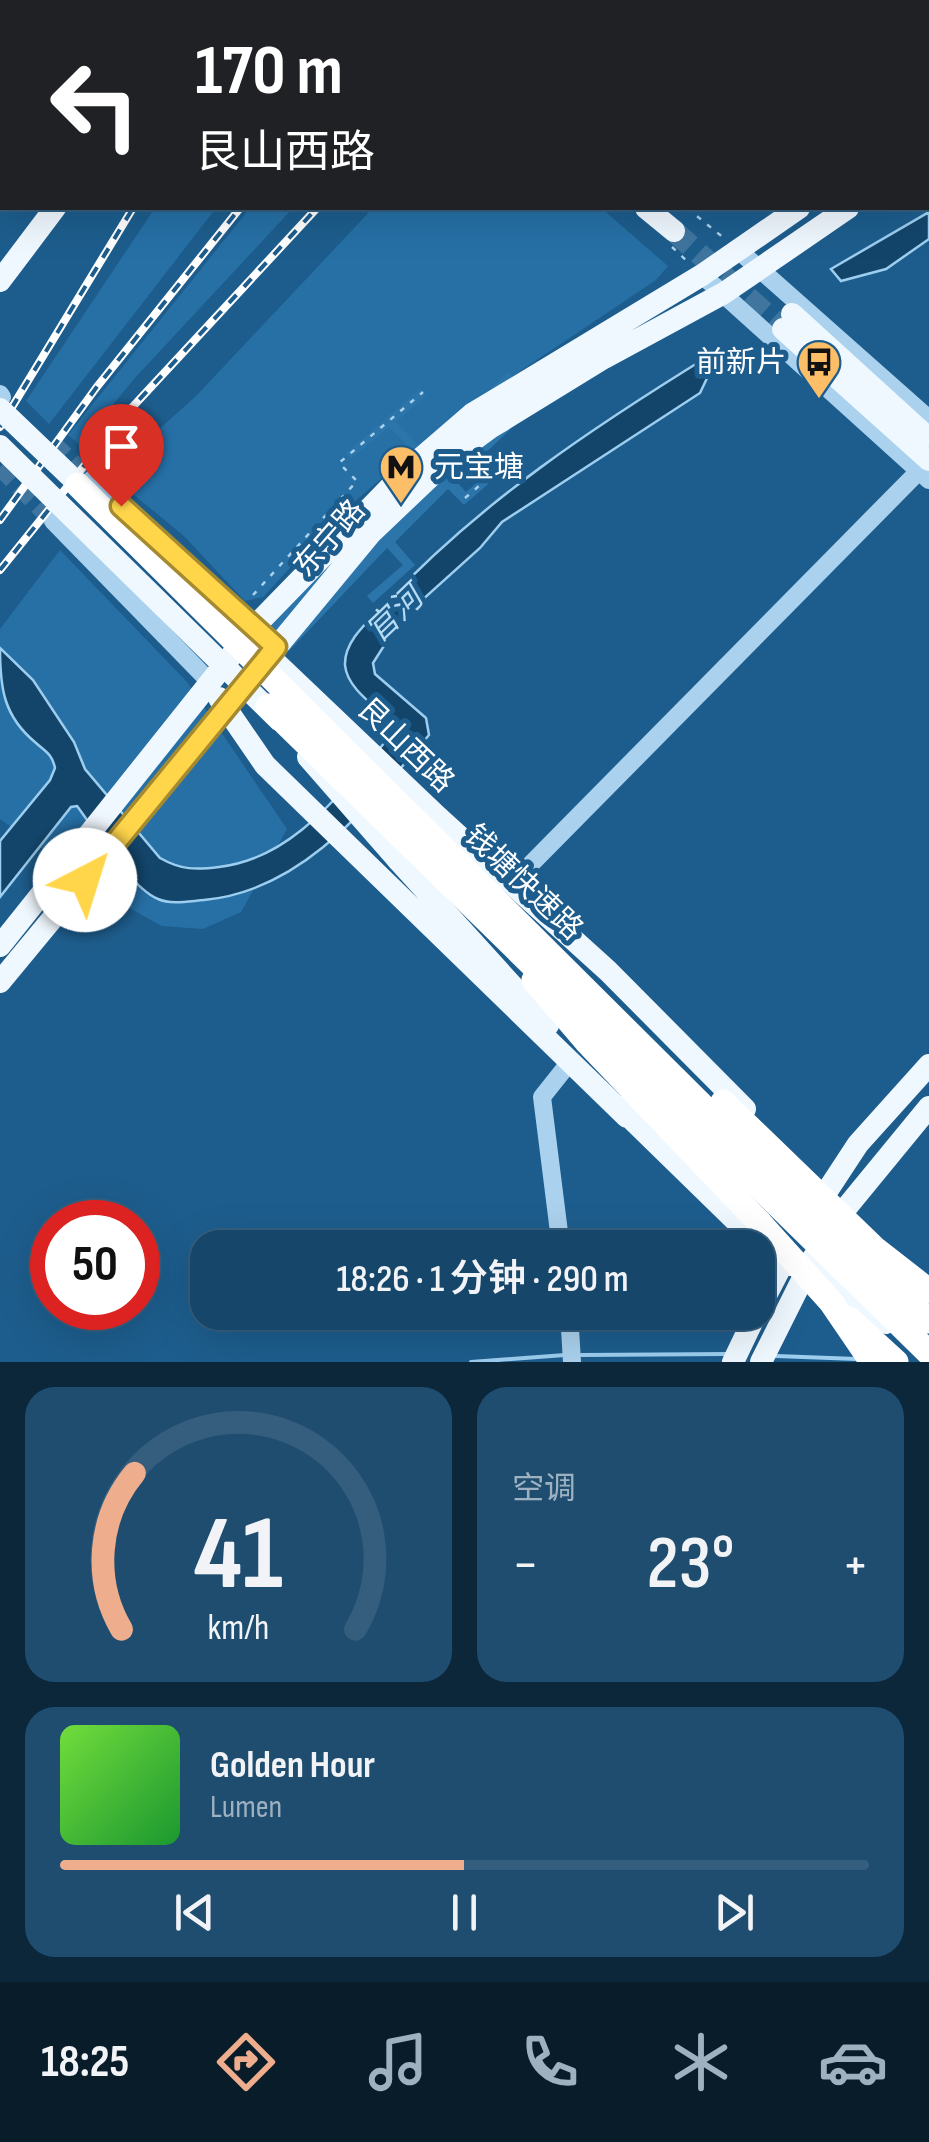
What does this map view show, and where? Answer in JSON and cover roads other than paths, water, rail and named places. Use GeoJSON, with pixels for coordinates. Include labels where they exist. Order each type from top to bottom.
{"type":"FeatureCollection","features":[{"type":"Feature","properties":{"kind":"highway","name":"钱塘快速路"},"geometry":{"type":"LineString","coordinates":[[85,483],[440,845],[800,1203],[929,1324]]}},
{"type":"Feature","properties":{"kind":"highway","name":"钱塘快速路"},"geometry":{"type":"LineString","coordinates":[[268,706],[929,1356]]}},
{"type":"Feature","properties":{"kind":"highway"},"geometry":{"type":"LineString","coordinates":[[440,845],[576,962],[929,1299]]}},
{"type":"Feature","properties":{"kind":"highway"},"geometry":{"type":"LineString","coordinates":[[482,919],[586,1041],[831,1302],[896,1362]]}},
{"type":"Feature","properties":{"kind":"highway"},"geometry":{"type":"LineString","coordinates":[[874,1248],[929,1291]]}},
{"type":"Feature","properties":{"kind":"highway"},"geometry":{"type":"LineString","coordinates":[[831,1302],[872,1362]]}},
{"type":"Feature","properties":{"kind":"main road"},"geometry":{"type":"LineString","coordinates":[[0,257],[34,210]]}},
{"type":"Feature","properties":{"kind":"main road"},"geometry":{"type":"LineString","coordinates":[[0,281],[53,210]]}},
{"type":"Feature","properties":{"kind":"main road"},"geometry":{"type":"LineString","coordinates":[[653,210],[678,217]]}},
{"type":"Feature","properties":{"kind":"main road","name":"东宁路"},"geometry":{"type":"LineString","coordinates":[[0,946],[255,626],[406,471],[472,414],[702,275],[796,210]]}},
{"type":"Feature","properties":{"kind":"main road","name":"东宁路"},"geometry":{"type":"LineString","coordinates":[[0,982],[371,532],[452,456],[490,428],[592,366],[724,293],[845,210]]}},
{"type":"Feature","properties":{"kind":"main road"},"geometry":{"type":"LineString","coordinates":[[926,470],[787,321],[929,438]]}},
{"type":"Feature","properties":{"kind":"main road","name":"艮山西路"},"geometry":{"type":"LineString","coordinates":[[1,400],[439,818],[608,971],[828,1187]]}},
{"type":"Feature","properties":{"kind":"main road"},"geometry":{"type":"LineString","coordinates":[[0,446],[268,706],[328,782],[488,955],[627,1117]]}},
{"type":"Feature","properties":{"kind":"main road"},"geometry":{"type":"LineString","coordinates":[[255,626],[276,647]]}},
{"type":"Feature","properties":{"kind":"main road"},"geometry":{"type":"LineString","coordinates":[[209,681],[265,764],[781,1266],[809,1265],[929,1356]]}},
{"type":"Feature","properties":{"kind":"main road"},"geometry":{"type":"LineString","coordinates":[[775,1278],[858,1144],[929,1065]]}},
{"type":"Feature","properties":{"kind":"main road"},"geometry":{"type":"LineString","coordinates":[[761,1362],[833,1221],[929,1106]]}},
{"type":"Feature","properties":{"kind":"main road"},"geometry":{"type":"LineString","coordinates":[[828,1187],[833,1221],[929,1324]]}},
{"type":"Feature","properties":{"kind":"main road"},"geometry":{"type":"LineString","coordinates":[[733,1361],[748,1330]]}},
{"type":"Feature","properties":{"kind":"street"},"geometry":{"type":"LineString","coordinates":[[738,249],[929,420]]}},
{"type":"Feature","properties":{"kind":"street"},"geometry":{"type":"LineString","coordinates":[[526,870],[926,470],[702,275]]}},
{"type":"Feature","properties":{"kind":"street","name":"艮山西路"},"geometry":{"type":"LineString","coordinates":[[85,483],[255,626]]}},
{"type":"Feature","properties":{"kind":"street"},"geometry":{"type":"LineString","coordinates":[[53,521],[209,681]]}},
{"type":"Feature","properties":{"kind":"street"},"geometry":{"type":"LineString","coordinates":[[559,1230],[542,1097],[569,1062]]}},
{"type":"Feature","properties":{"kind":"street"},"geometry":{"type":"LineString","coordinates":[[569,1330],[572,1362]]}},
{"type":"Feature","properties":{"kind":"water"},"geometry":{"type":"Polygon","coordinates":[[[929,212],[929,239],[886,269],[841,281],[831,269],[929,212]]]}},
{"type":"Feature","properties":{"kind":"water","name":"官河"},"geometry":{"type":"Polygon","coordinates":[[[712,354],[721,366],[709,374],[700,393],[502,522],[480,548],[401,619],[373,663],[375,674],[426,718],[429,735],[357,816],[303,863],[240,893],[204,900],[163,901],[148,893],[125,871],[77,806],[71,807],[0,897],[0,841],[50,780],[55,768],[50,756],[25,733],[10,711],[1,676],[0,648],[33,680],[74,742],[85,769],[160,858],[196,869],[248,861],[274,849],[319,814],[398,728],[358,692],[347,674],[349,647],[366,623],[422,566],[500,499],[582,438],[712,354]]]}},
{"type":"Feature","properties":{"kind":"waterway"},"geometry":{"type":"LineString","coordinates":[[581,1355],[727,1354]]}},
{"type":"Feature","properties":{"kind":"waterway"},"geometry":{"type":"LineString","coordinates":[[471,1362],[565,1355]]}},
{"type":"Feature","properties":{"kind":"waterway"},"geometry":{"type":"LineString","coordinates":[[776,1356],[857,1359]]}},
{"type":"Feature","properties":{"kind":"tunnel"},"geometry":{"type":"LineString","coordinates":[[674,231],[783,329]]}},
{"type":"Feature","properties":{"kind":"tunnel"},"geometry":{"type":"LineString","coordinates":[[52,443],[91,480]]}},
{"type":"Feature","properties":{"kind":"tunnel"},"geometry":{"type":"LineString","coordinates":[[0,467],[53,521]]}},
{"type":"Feature","properties":{"kind":"railway"},"geometry":{"type":"LineString","coordinates":[[0,427],[132,210]]}},
{"type":"Feature","properties":{"kind":"railway"},"geometry":{"type":"LineString","coordinates":[[0,520],[96,388],[238,210]]}},
{"type":"Feature","properties":{"kind":"railway"},"geometry":{"type":"LineString","coordinates":[[0,570],[126,414],[315,210]]}},
{"type":"Feature","properties":{"kind":"place","name":"前新片"},"geometry":{"type":"Point","coordinates":[819,400]}},
{"type":"Feature","properties":{"kind":"place","name":"元宝塘"},"geometry":{"type":"Point","coordinates":[401,505]}}]}
